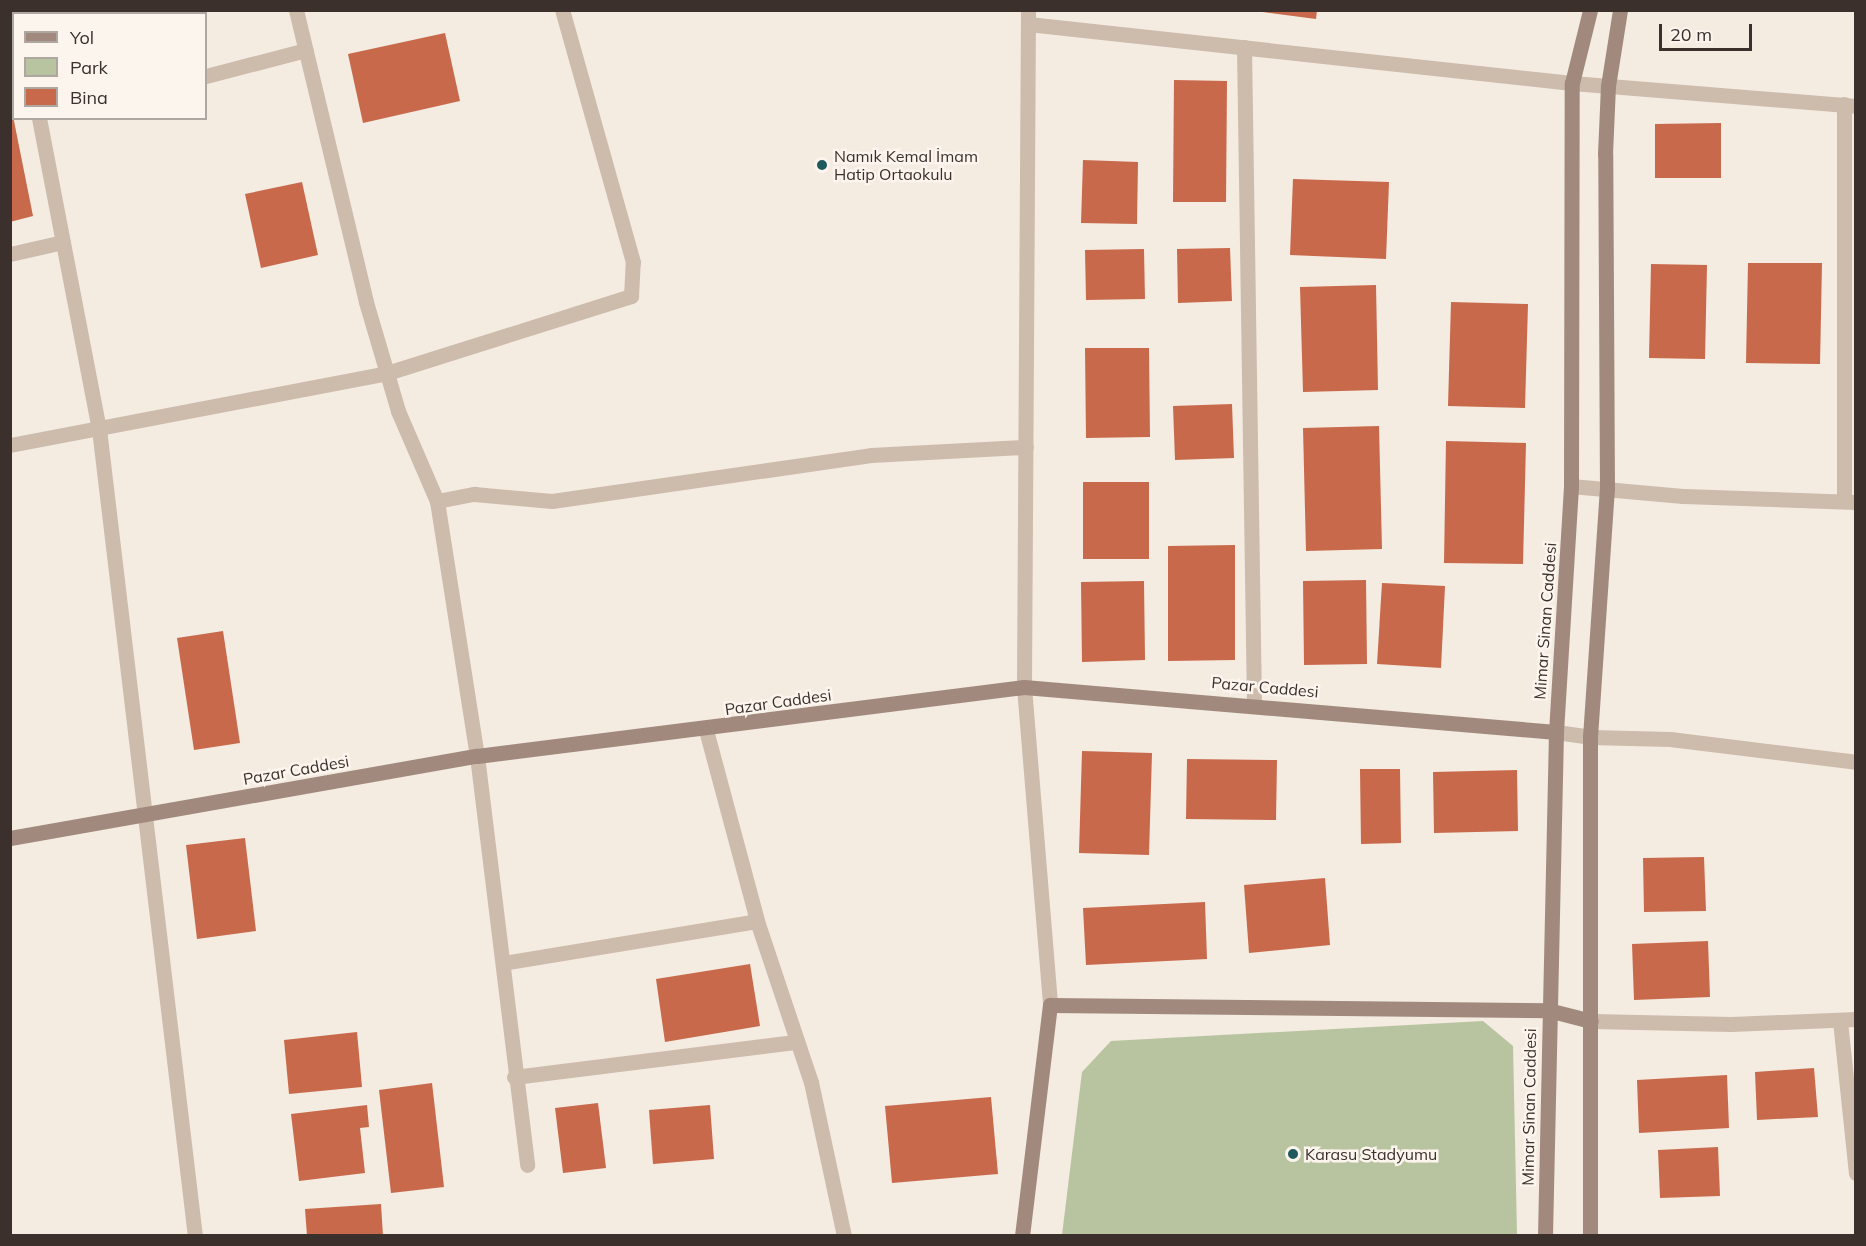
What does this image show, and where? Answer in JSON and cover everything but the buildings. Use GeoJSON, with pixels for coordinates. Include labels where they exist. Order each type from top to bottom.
{"type":"FeatureCollection","features":[{"type":"Feature","properties":{"kind":"main road","name":"Mimar Sinan Caddesi"},"geometry":{"type":"LineString","coordinates":[[1545,1236],[1548,1010],[1556,732],[1571,486],[1572,83],[1590,10]]}},
{"type":"Feature","properties":{"kind":"main road"},"geometry":{"type":"LineString","coordinates":[[1590,1236],[1590,737],[1607,489],[1605,154],[1608,86],[1620,10]]}},
{"type":"Feature","properties":{"kind":"main road","name":"Pazar Caddesi"},"geometry":{"type":"LineString","coordinates":[[10,838],[477,756],[706,730],[1024,687],[1254,703],[1556,732]]}},
{"type":"Feature","properties":{"kind":"main road"},"geometry":{"type":"LineString","coordinates":[[1022,1236],[1050,1005],[1548,1010],[1591,1021]]}},
{"type":"Feature","properties":{"kind":"street"},"geometry":{"type":"LineString","coordinates":[[296,10],[387,373],[398,411],[437,501],[477,756],[503,963],[514,1077],[527,1165]]}},
{"type":"Feature","properties":{"kind":"street"},"geometry":{"type":"LineString","coordinates":[[10,445],[387,373],[631,296],[633,262],[562,10]]}},
{"type":"Feature","properties":{"kind":"street"},"geometry":{"type":"LineString","coordinates":[[1050,1005],[1024,687],[1028,17],[1244,47],[1572,83],[1850,105],[1850,502],[1571,486]]}},
{"type":"Feature","properties":{"kind":"street"},"geometry":{"type":"LineString","coordinates":[[1244,47],[1254,703]]}},
{"type":"Feature","properties":{"kind":"street"},"geometry":{"type":"LineString","coordinates":[[207,76],[306,50]]}},
{"type":"Feature","properties":{"kind":"street"},"geometry":{"type":"LineString","coordinates":[[41,120],[99,429],[195,1236]]}},
{"type":"Feature","properties":{"kind":"street"},"geometry":{"type":"LineString","coordinates":[[10,254],[63,242]]}},
{"type":"Feature","properties":{"kind":"street"},"geometry":{"type":"LineString","coordinates":[[437,501],[474,494],[552,501],[871,455],[1026,447]]}},
{"type":"Feature","properties":{"kind":"street"},"geometry":{"type":"LineString","coordinates":[[706,730],[757,921],[811,1082],[844,1236]]}},
{"type":"Feature","properties":{"kind":"street"},"geometry":{"type":"LineString","coordinates":[[1556,732],[1590,737],[1670,739],[1856,762]]}},
{"type":"Feature","properties":{"kind":"street"},"geometry":{"type":"LineString","coordinates":[[503,963],[757,921]]}},
{"type":"Feature","properties":{"kind":"street"},"geometry":{"type":"LineString","coordinates":[[1591,1021],[1840,1021],[1856,1019]]}},
{"type":"Feature","properties":{"kind":"street"},"geometry":{"type":"LineString","coordinates":[[1840,1021],[1856,1173]]}},
{"type":"Feature","properties":{"kind":"street"},"geometry":{"type":"LineString","coordinates":[[514,1077],[797,1042]]}},
{"type":"Feature","properties":{"kind":"green space","name":"Karasu Stadyumu"},"geometry":{"type":"Polygon","coordinates":[[[1483,1021],[1513,1046],[1517,1235],[1062,1235],[1082,1072],[1111,1041],[1483,1021]]]}},
{"type":"Feature","properties":{"kind":"place","name":"Namık Kemal İmam Hatip Ortaokulu"},"geometry":{"type":"Point","coordinates":[822,165]}},
{"type":"Feature","properties":{"kind":"place","name":"Karasu Stadyumu"},"geometry":{"type":"Point","coordinates":[1293,1154]}}]}
